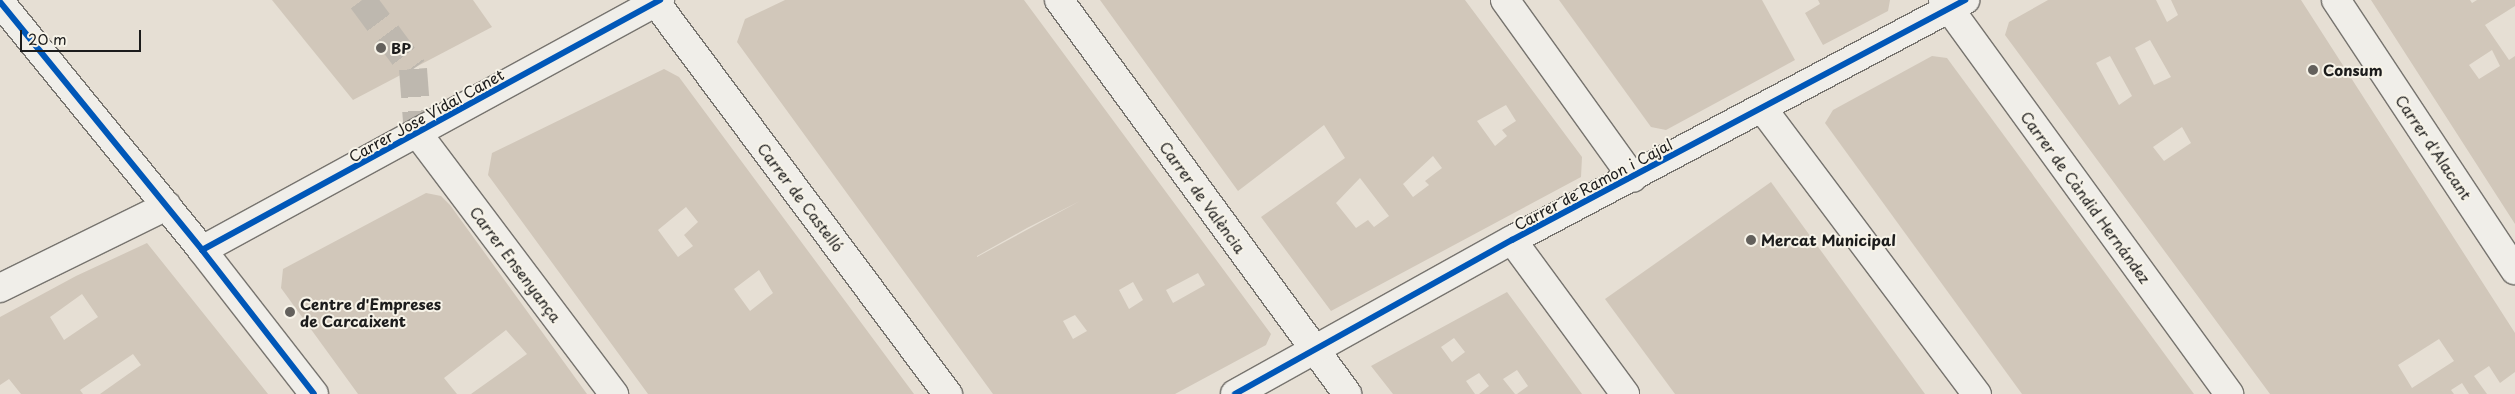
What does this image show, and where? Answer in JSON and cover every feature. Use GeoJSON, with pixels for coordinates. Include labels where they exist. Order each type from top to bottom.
{"type":"FeatureCollection","features":[{"type":"Feature","properties":{"kind":"street","name":"Carrer de València"},"geometry":{"type":"LineString","coordinates":[[1059,0],[1347,394]]}},
{"type":"Feature","properties":{"kind":"street"},"geometry":{"type":"LineString","coordinates":[[1505,0],[1633,178]]}},
{"type":"Feature","properties":{"kind":"street","name":"Carrer d'Alacant"},"geometry":{"type":"LineString","coordinates":[[2336,0],[2515,270]]}},
{"type":"Feature","properties":{"kind":"street","name":"Carrer Jose Vidal Canet"},"geometry":{"type":"LineString","coordinates":[[202,250],[418,134],[657,1]]}},
{"type":"Feature","properties":{"kind":"street","name":"Carrer de Castelló"},"geometry":{"type":"LineString","coordinates":[[657,1],[948,394]]}},
{"type":"Feature","properties":{"kind":"street"},"geometry":{"type":"LineString","coordinates":[[0,2],[167,206],[314,394]]}},
{"type":"Feature","properties":{"kind":"street","name":"Carrer de Ramon i Cajal"},"geometry":{"type":"LineString","coordinates":[[1235,394],[1512,240],[1633,178],[1953,3]]}},
{"type":"Feature","properties":{"kind":"street","name":"Carrer de Càndid Hernández"},"geometry":{"type":"LineString","coordinates":[[1953,3],[2229,394]]}},
{"type":"Feature","properties":{"kind":"street"},"geometry":{"type":"LineString","coordinates":[[1762,108],[1977,394]]}},
{"type":"Feature","properties":{"kind":"street","name":"Carrer Ensenyança"},"geometry":{"type":"LineString","coordinates":[[418,134],[614,394]]}},
{"type":"Feature","properties":{"kind":"street"},"geometry":{"type":"LineString","coordinates":[[0,288],[167,206]]}},
{"type":"Feature","properties":{"kind":"street"},"geometry":{"type":"LineString","coordinates":[[1512,240],[1625,394]]}},
{"type":"Feature","properties":{"kind":"building","name":"BP"},"geometry":{"type":"Polygon","coordinates":[[[272,0],[473,0],[492,27],[353,100],[272,0]]]}},
{"type":"Feature","properties":{"kind":"building"},"geometry":{"type":"Polygon","coordinates":[[[785,0],[1024,0],[1271,334],[1266,345],[1175,394],[993,394],[737,42],[745,19],[785,0]],[[1080,201],[1027,228],[977,257],[1080,201]],[[1198,273],[1166,290],[1173,303],[1205,285],[1198,273]],[[1133,282],[1119,290],[1129,309],[1143,300],[1133,282]],[[1075,315],[1063,321],[1073,339],[1087,331],[1075,315]]]}},
{"type":"Feature","properties":{"kind":"building"},"geometry":{"type":"Polygon","coordinates":[[[1100,0],[1465,0],[1582,157],[1581,177],[1331,311],[1261,217],[1345,158],[1324,125],[1238,191],[1100,0]],[[1506,105],[1477,121],[1495,146],[1507,136],[1502,130],[1516,121],[1506,105]],[[1433,156],[1403,184],[1413,197],[1429,185],[1425,181],[1442,168],[1433,156]],[[1360,178],[1336,203],[1356,228],[1368,220],[1374,227],[1389,216],[1360,178]]]}},
{"type":"Feature","properties":{"kind":"building"},"geometry":{"type":"Polygon","coordinates":[[[1559,0],[1762,0],[1795,60],[1666,130],[1651,127],[1559,0]]]}},
{"type":"Feature","properties":{"kind":"building"},"geometry":{"type":"Polygon","coordinates":[[[1818,0],[1890,0],[1888,11],[1823,45],[1805,13],[1820,4],[1818,0]]]}},
{"type":"Feature","properties":{"kind":"building"},"geometry":{"type":"Polygon","coordinates":[[[2048,0],[2156,0],[2167,22],[2178,15],[2171,0],[2301,0],[2515,333],[2515,372],[2500,383],[2489,366],[2474,376],[2487,394],[2469,394],[2462,383],[2451,390],[2454,394],[2270,394],[2005,35],[2009,22],[2048,0]],[[2150,40],[2135,48],[2154,85],[2171,77],[2150,40]],[[2110,56],[2096,63],[2119,105],[2132,96],[2110,56]],[[2182,127],[2153,147],[2164,161],[2191,143],[2182,127]],[[2439,339],[2398,365],[2412,388],[2454,361],[2439,339]]]}},
{"type":"Feature","properties":{"kind":"building"},"geometry":{"type":"Polygon","coordinates":[[[2371,0],[2470,0],[2472,3],[2477,0],[2515,0],[2515,6],[2485,25],[2509,60],[2515,56],[2515,224],[2371,0]],[[2492,50],[2469,65],[2479,79],[2500,66],[2492,50]]]}},
{"type":"Feature","properties":{"kind":"building"},"geometry":{"type":"Polygon","coordinates":[[[1932,56],[1947,58],[2194,394],[2022,394],[1825,123],[1833,110],[1932,56]]]}},
{"type":"Feature","properties":{"kind":"building"},"geometry":{"type":"Polygon","coordinates":[[[664,69],[679,77],[914,394],[648,394],[488,175],[492,153],[664,69]],[[686,207],[658,230],[678,257],[693,246],[684,235],[698,222],[686,207]],[[759,270],[734,289],[750,311],[773,293],[759,270]]]}},
{"type":"Feature","properties":{"kind":"building","name":"Mercat Municipal"},"geometry":{"type":"Polygon","coordinates":[[[1771,182],[1925,394],[1675,394],[1605,299],[1771,182]]]}},
{"type":"Feature","properties":{"kind":"building"},"geometry":{"type":"Polygon","coordinates":[[[426,193],[441,196],[450,205],[587,394],[471,394],[527,354],[506,330],[444,378],[457,394],[358,394],[281,288],[283,269],[426,193]]]}},
{"type":"Feature","properties":{"kind":"building"},"geometry":{"type":"Polygon","coordinates":[[[147,243],[268,394],[100,394],[141,365],[133,354],[80,390],[83,394],[21,394],[9,379],[0,385],[0,317],[76,276],[147,243]],[[82,294],[50,317],[64,340],[98,317],[82,294]]]}},
{"type":"Feature","properties":{"kind":"building"},"geometry":{"type":"Polygon","coordinates":[[[1507,292],[1582,394],[1517,394],[1528,386],[1517,370],[1503,379],[1515,394],[1479,394],[1489,386],[1479,373],[1466,381],[1475,394],[1393,394],[1371,366],[1507,292]],[[1454,338],[1441,347],[1452,362],[1465,352],[1454,338]]]}},
{"type":"Feature","properties":{"kind":"tunnel"},"geometry":{"type":"LineString","coordinates":[[362,0],[413,69],[418,134]]}},
{"type":"Feature","properties":{"kind":"cycle path"},"geometry":{"type":"LineString","coordinates":[[202,250],[660,0]]}},
{"type":"Feature","properties":{"kind":"cycle path"},"geometry":{"type":"LineString","coordinates":[[1235,394],[1512,240],[1965,0]]}},
{"type":"Feature","properties":{"kind":"cycle path"},"geometry":{"type":"LineString","coordinates":[[0,2],[202,250],[314,394]]}},
{"type":"Feature","properties":{"kind":"place","name":"BP"},"geometry":{"type":"Point","coordinates":[381,48]}},
{"type":"Feature","properties":{"kind":"place","name":"Consum"},"geometry":{"type":"Point","coordinates":[2313,70]}},
{"type":"Feature","properties":{"kind":"place","name":"Mercat Municipal"},"geometry":{"type":"Point","coordinates":[1751,240]}},
{"type":"Feature","properties":{"kind":"place","name":"Centre d'Empreses de Carcaixent"},"geometry":{"type":"Point","coordinates":[290,312]}}]}
